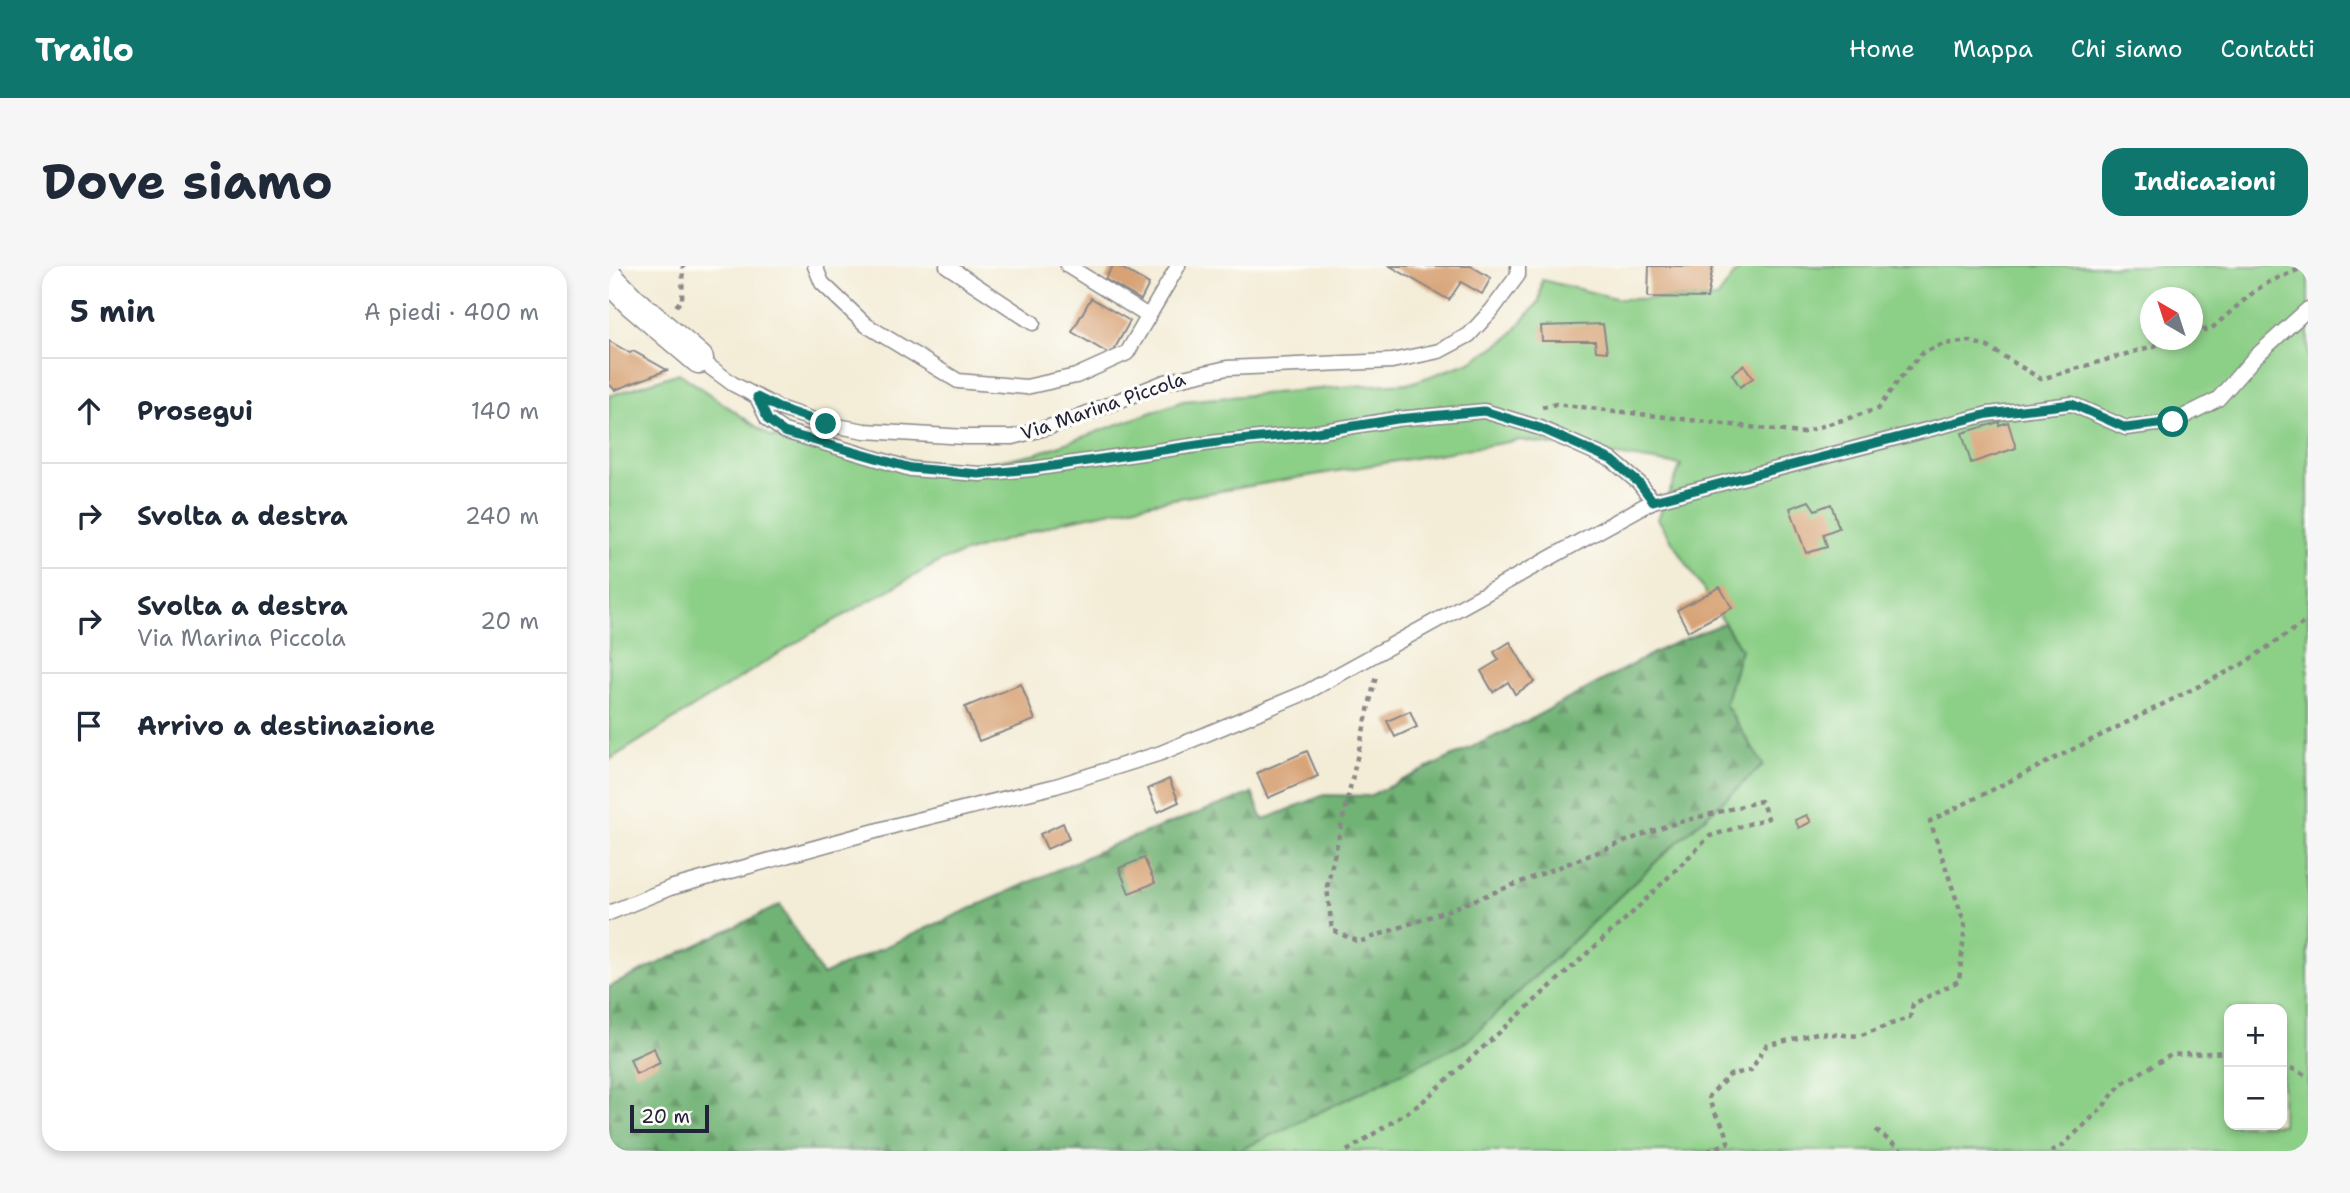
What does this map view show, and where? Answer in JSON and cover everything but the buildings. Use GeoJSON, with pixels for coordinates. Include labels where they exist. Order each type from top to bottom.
{"type":"FeatureCollection","features":[{"type":"Feature","properties":{"kind":"street","name":"Via Marina Piccola"},"geometry":{"type":"LineString","coordinates":[[609,278],[632,302],[699,359]]}},
{"type":"Feature","properties":{"kind":"lane","name":"Via Marina Piccola"},"geometry":{"type":"LineString","coordinates":[[815,266],[822,283],[866,326],[958,382],[1026,387],[1076,376],[1127,353],[1178,266]]}},
{"type":"Feature","properties":{"kind":"lane"},"geometry":{"type":"LineString","coordinates":[[947,266],[1033,323]]}},
{"type":"Feature","properties":{"kind":"lane"},"geometry":{"type":"LineString","coordinates":[[1068,266],[1149,316]]}},
{"type":"Feature","properties":{"kind":"lane","name":"Via Marina Piccola"},"geometry":{"type":"LineString","coordinates":[[699,359],[733,384],[757,397],[779,408],[826,424],[865,431],[1013,437],[1063,422],[1165,382],[1227,368],[1392,361],[1439,351],[1469,335],[1518,275],[1518,266]]}},
{"type":"Feature","properties":{"kind":"lane"},"geometry":{"type":"LineString","coordinates":[[609,913],[670,888],[897,825],[1056,786],[1161,753],[1307,692],[1653,501],[1988,414],[2072,404],[2126,428],[2173,422],[2218,399],[2255,357],[2308,309]]}},
{"type":"Feature","properties":{"kind":"lane"},"geometry":{"type":"LineString","coordinates":[[757,397],[768,420],[784,432],[911,468],[979,474],[1218,442],[1311,433],[1397,419],[1484,411],[1551,432],[1612,460],[1639,483],[1653,501]]}},
{"type":"Feature","properties":{"kind":"path"},"geometry":{"type":"LineString","coordinates":[[657,323],[682,300],[683,266]]}},
{"type":"Feature","properties":{"kind":"path"},"geometry":{"type":"LineString","coordinates":[[2203,331],[2212,328],[2256,290],[2307,266]]}},
{"type":"Feature","properties":{"kind":"path"},"geometry":{"type":"LineString","coordinates":[[1512,420],[1556,404],[1800,433],[1878,409],[1900,378],[1922,354],[1944,344],[1970,341],[1988,347],[2041,379],[2140,350]]}},
{"type":"Feature","properties":{"kind":"path"},"geometry":{"type":"LineString","coordinates":[[1708,1151],[1728,1143],[1727,1131],[1711,1109],[1709,1096],[1730,1075],[1751,1070],[1766,1046],[1817,1032],[1859,1036],[1910,1017],[1913,1004],[1959,981],[1965,925],[1930,821],[2241,665],[2308,620]]}},
{"type":"Feature","properties":{"kind":"path"},"geometry":{"type":"LineString","coordinates":[[1347,1151],[1420,1104],[1632,913],[1710,836],[1768,818],[1761,801],[1665,826],[1359,942],[1332,930],[1327,887],[1382,651]]}},
{"type":"Feature","properties":{"kind":"path"},"geometry":{"type":"LineString","coordinates":[[2051,1151],[2063,1146],[2101,1109],[2121,1084],[2171,1055],[2224,1052]]}},
{"type":"Feature","properties":{"kind":"path"},"geometry":{"type":"LineString","coordinates":[[2287,1066],[2308,1076]]}},
{"type":"Feature","properties":{"kind":"path"},"geometry":{"type":"LineString","coordinates":[[1875,1130],[1902,1151]]}},
{"type":"Feature","properties":{"kind":"green space"},"geometry":{"type":"Polygon","coordinates":[[[1741,266],[2308,266],[2308,1151],[1238,1151],[1466,1042],[1661,857],[1763,765],[1725,704],[1741,649],[1658,519],[1681,465],[1520,440],[1156,502],[1065,521],[943,560],[812,633],[609,760],[609,396],[679,373],[770,436],[836,450],[972,466],[1038,453],[1183,401],[1411,383],[1470,362],[1507,339],[1539,302],[1542,280],[1619,299],[1717,298],[1741,266]]]}},
{"type":"Feature","properties":{"kind":"green space"},"geometry":{"type":"Polygon","coordinates":[[[1724,623],[1741,649],[1725,704],[1763,765],[1661,857],[1466,1042],[1238,1151],[609,1151],[609,987],[780,905],[822,975],[1117,843],[1252,793],[1263,820],[1324,795],[1369,796],[1529,720],[1665,647],[1724,623]]]}},
{"type":"Feature","properties":{"kind":"route"},"geometry":{"type":"LineString","coordinates":[[826,424],[779,408],[757,397],[768,420],[784,432],[911,468],[979,474],[1218,442],[1311,433],[1397,419],[1484,411],[1540,428],[1612,460],[1639,483],[1653,501],[1988,414],[2072,404],[2126,428],[2173,422]]}}]}
